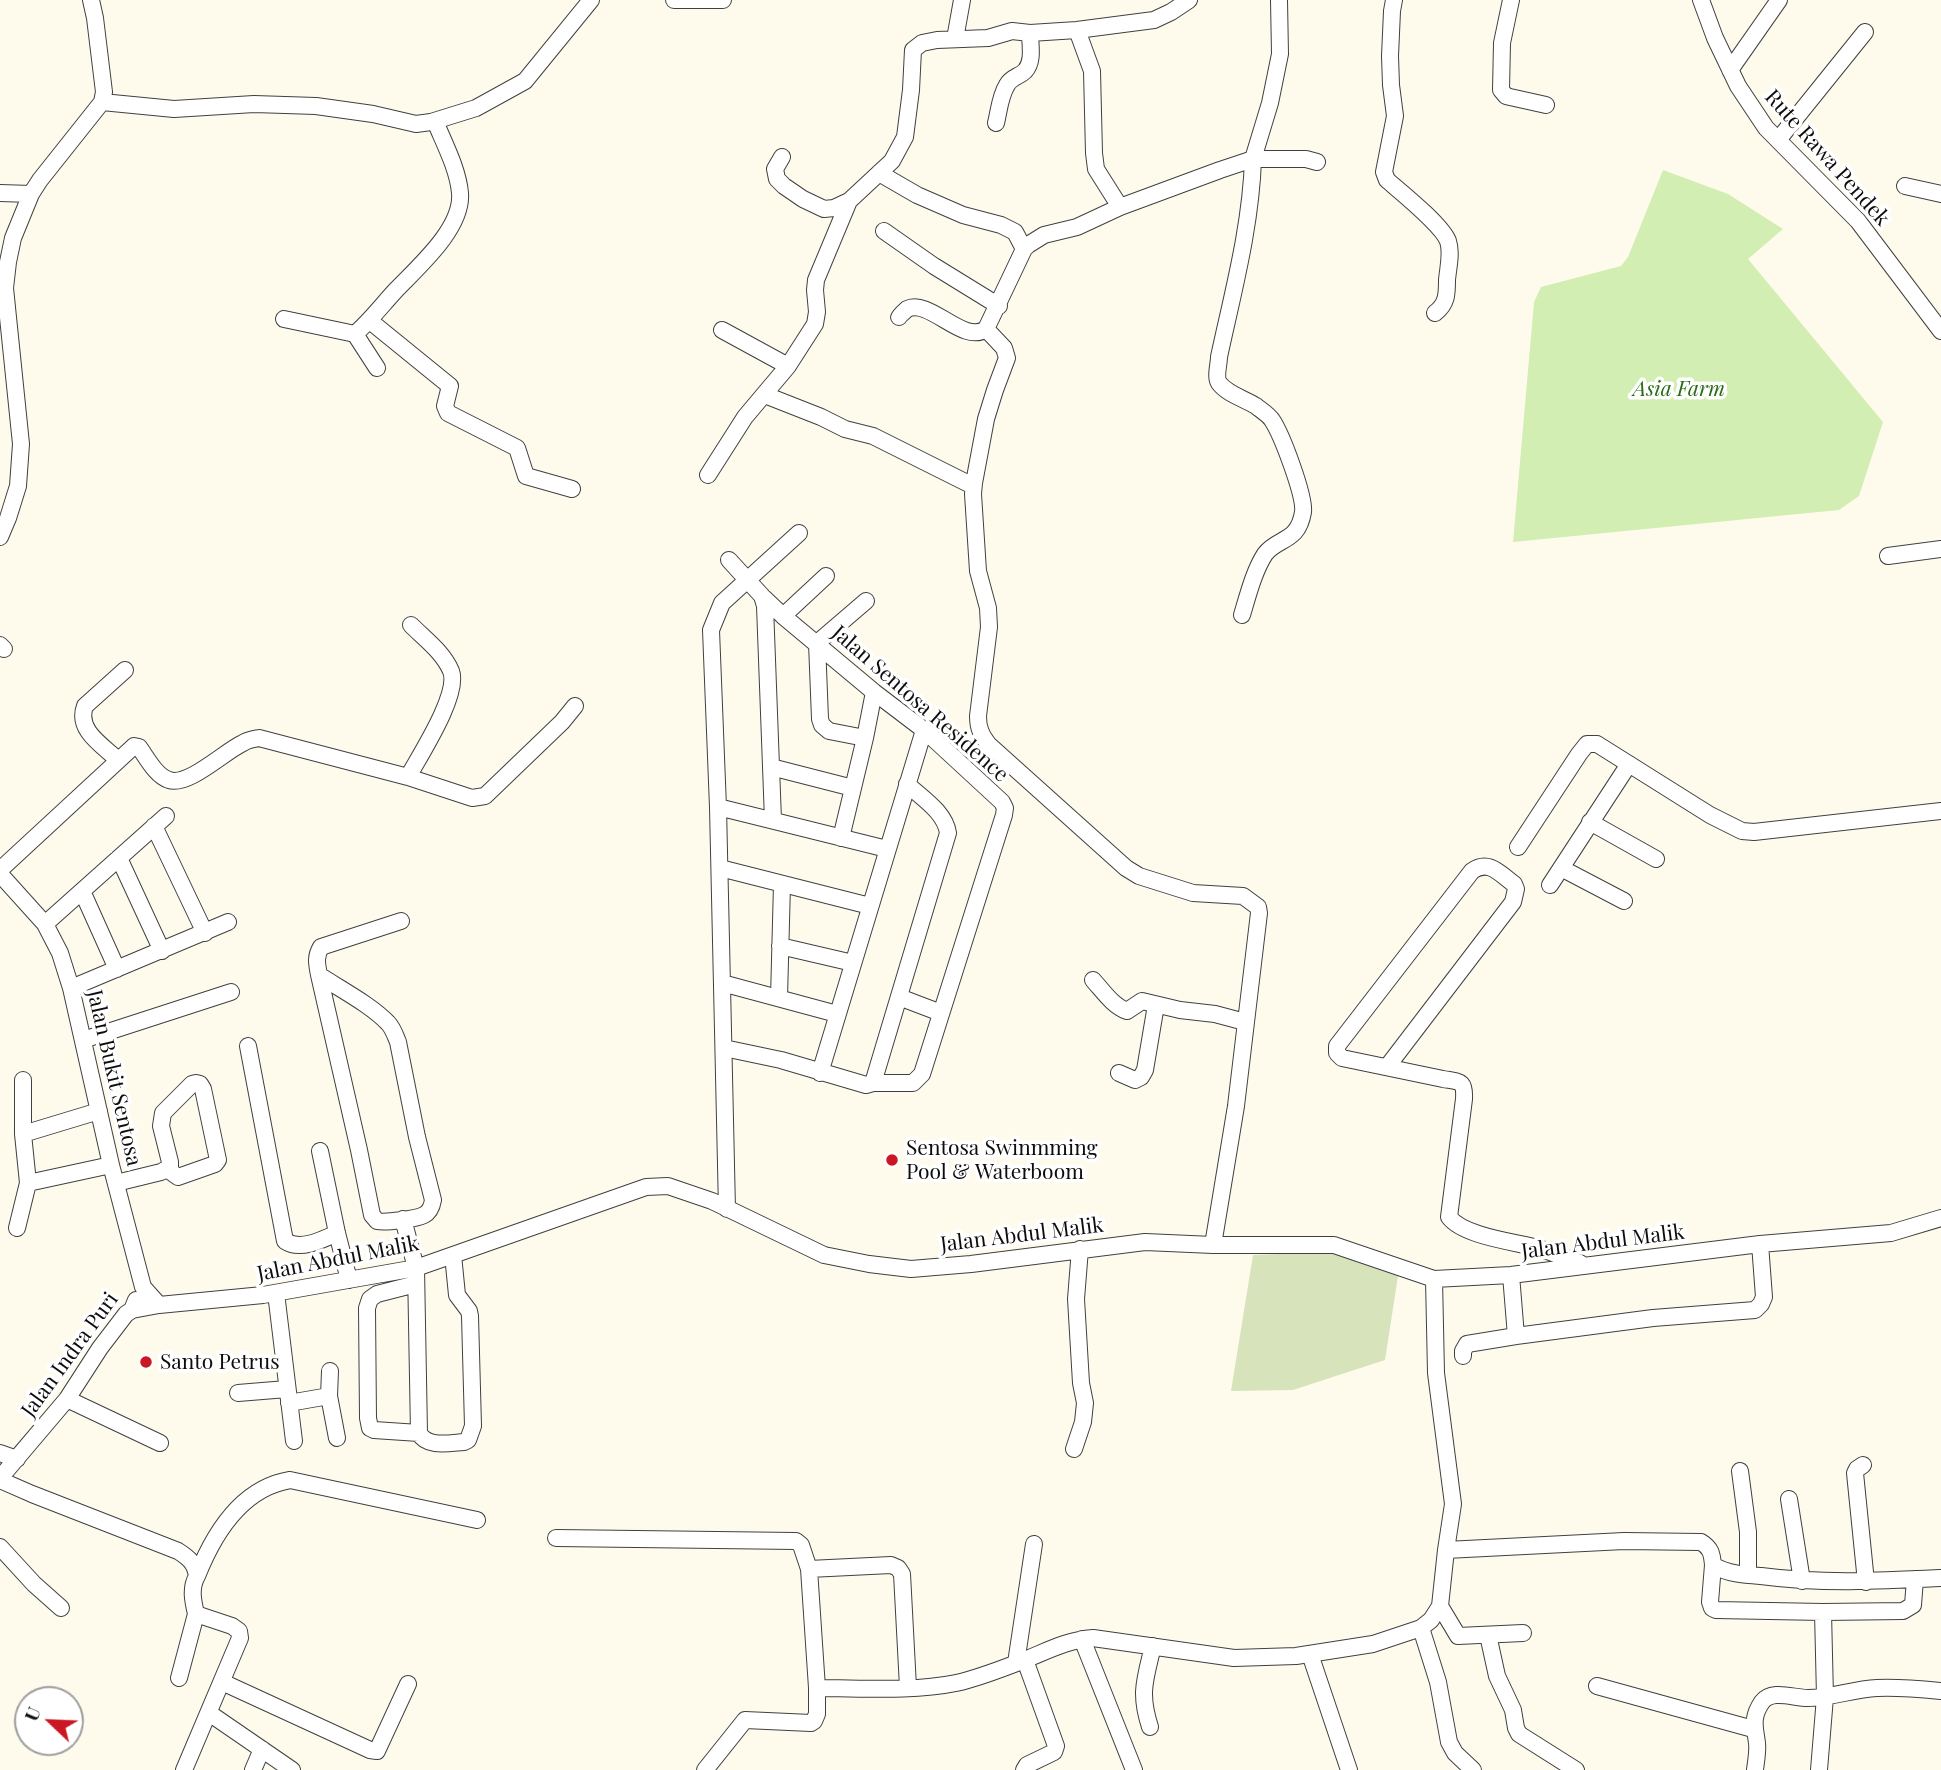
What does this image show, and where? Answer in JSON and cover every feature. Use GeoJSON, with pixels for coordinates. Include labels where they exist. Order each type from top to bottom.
{"type":"FeatureCollection","features":[{"type":"Feature","properties":{"kind":"street"},"geometry":{"type":"LineString","coordinates":[[0,537],[18,486],[21,444],[2,287],[13,237],[31,194],[102,102],[104,92],[91,0]]}},
{"type":"Feature","properties":{"kind":"street"},"geometry":{"type":"LineString","coordinates":[[102,102],[174,108],[254,104],[316,106],[373,114],[416,124],[435,121],[476,108],[525,81],[591,0]]}},
{"type":"Feature","properties":{"kind":"street"},"geometry":{"type":"LineString","coordinates":[[674,0],[723,0]]}},
{"type":"Feature","properties":{"kind":"street"},"geometry":{"type":"LineString","coordinates":[[955,39],[962,0]]}},
{"type":"Feature","properties":{"kind":"street"},"geometry":{"type":"LineString","coordinates":[[782,157],[775,169],[777,179],[784,186],[824,209],[834,208],[849,201],[892,161],[905,137],[913,50],[922,43],[988,38],[1012,31],[1030,33],[1077,30],[1154,20],[1189,0]]}},
{"type":"Feature","properties":{"kind":"street"},"geometry":{"type":"LineString","coordinates":[[1242,615],[1264,556],[1270,549],[1289,539],[1303,510],[1302,496],[1272,419],[1257,406],[1227,390],[1217,378],[1245,231],[1253,159],[1270,103],[1280,54],[1279,0]]}},
{"type":"Feature","properties":{"kind":"street"},"geometry":{"type":"LineString","coordinates":[[1394,0],[1390,56],[1395,116],[1384,172],[1387,180],[1439,228],[1448,241],[1446,298],[1442,308],[1435,313]]}},
{"type":"Feature","properties":{"kind":"street"},"geometry":{"type":"LineString","coordinates":[[1511,0],[1502,43],[1502,90],[1506,96],[1546,105]]}},
{"type":"Feature","properties":{"kind":"street","name":"Rute Rawa Pendek"},"geometry":{"type":"LineString","coordinates":[[1701,0],[1715,38],[1738,86],[1766,128],[1858,221],[1941,331]]}},
{"type":"Feature","properties":{"kind":"street"},"geometry":{"type":"LineString","coordinates":[[1730,70],[1779,0]]}},
{"type":"Feature","properties":{"kind":"street"},"geometry":{"type":"LineString","coordinates":[[1077,30],[1092,71],[1096,169],[1121,207]]}},
{"type":"Feature","properties":{"kind":"street"},"geometry":{"type":"LineString","coordinates":[[1778,140],[1865,32]]}},
{"type":"Feature","properties":{"kind":"street"},"geometry":{"type":"LineString","coordinates":[[996,123],[1007,85],[1011,79],[1026,71],[1031,55],[1030,33]]}},
{"type":"Feature","properties":{"kind":"street"},"geometry":{"type":"LineString","coordinates":[[355,334],[370,321],[435,248],[453,224],[460,206],[460,191],[454,168],[435,121]]}},
{"type":"Feature","properties":{"kind":"street"},"geometry":{"type":"LineString","coordinates":[[899,317],[907,309],[917,308],[967,332],[977,334],[986,330],[1024,249],[1044,235],[1077,227],[1121,207],[1253,159],[1306,159],[1317,162]]}},
{"type":"Feature","properties":{"kind":"street"},"geometry":{"type":"LineString","coordinates":[[879,173],[917,195],[963,215],[1001,225],[1015,232],[1024,249]]}},
{"type":"Feature","properties":{"kind":"street"},"geometry":{"type":"LineString","coordinates":[[1905,186],[1941,194]]}},
{"type":"Feature","properties":{"kind":"street"},"geometry":{"type":"LineString","coordinates":[[0,193],[31,194]]}},
{"type":"Feature","properties":{"kind":"street"},"geometry":{"type":"LineString","coordinates":[[708,475],[745,417],[788,366],[815,324],[816,280],[849,201]]}},
{"type":"Feature","properties":{"kind":"street"},"geometry":{"type":"LineString","coordinates":[[884,231],[999,306]]}},
{"type":"Feature","properties":{"kind":"street"},"geometry":{"type":"LineString","coordinates":[[285,319],[355,334],[377,368]]}},
{"type":"Feature","properties":{"kind":"street"},"geometry":{"type":"LineString","coordinates":[[370,321],[450,386],[445,406],[448,413],[517,448],[526,476],[572,489]]}},
{"type":"Feature","properties":{"kind":"street"},"geometry":{"type":"LineString","coordinates":[[722,330],[788,366]]}},
{"type":"Feature","properties":{"kind":"street"},"geometry":{"type":"LineString","coordinates":[[986,330],[1004,348],[1007,358],[986,419],[973,494],[978,571],[988,608],[989,627],[978,716],[981,734],[1126,869],[1139,876],[1193,893],[1243,896],[1258,907],[1236,1106],[1213,1245]]}},
{"type":"Feature","properties":{"kind":"street"},"geometry":{"type":"LineString","coordinates":[[765,395],[845,429],[873,436],[967,483],[974,483]]}},
{"type":"Feature","properties":{"kind":"street"},"geometry":{"type":"LineString","coordinates":[[726,1209],[720,868],[711,629],[722,603],[799,533]]}},
{"type":"Feature","properties":{"kind":"street"},"geometry":{"type":"LineString","coordinates":[[1888,555],[1941,549]]}},
{"type":"Feature","properties":{"kind":"street","name":"Jalan Sentosa Residence"},"geometry":{"type":"LineString","coordinates":[[724,1048],[782,1060],[866,1085],[913,1083],[922,1074],[1005,808],[1002,802],[924,730],[874,692],[761,596],[729,560]]}},
{"type":"Feature","properties":{"kind":"street"},"geometry":{"type":"LineString","coordinates":[[783,615],[826,576]]}},
{"type":"Feature","properties":{"kind":"street"},"geometry":{"type":"LineString","coordinates":[[761,596],[765,606],[773,820]]}},
{"type":"Feature","properties":{"kind":"street"},"geometry":{"type":"LineString","coordinates":[[865,738],[829,732],[822,725],[817,643],[866,601]]}},
{"type":"Feature","properties":{"kind":"street"},"geometry":{"type":"LineString","coordinates":[[408,777],[445,710],[452,685],[452,673],[442,656],[411,625]]}},
{"type":"Feature","properties":{"kind":"street"},"geometry":{"type":"LineString","coordinates":[[118,760],[91,734],[84,725],[82,714],[85,706],[125,670]]}},
{"type":"Feature","properties":{"kind":"street"},"geometry":{"type":"LineString","coordinates":[[841,838],[874,692]]}},
{"type":"Feature","properties":{"kind":"street"},"geometry":{"type":"LineString","coordinates":[[0,872],[136,746],[159,774],[168,780],[183,780],[244,742],[259,738],[408,777],[478,799],[485,796],[562,722],[575,706]]}},
{"type":"Feature","properties":{"kind":"street"},"geometry":{"type":"LineString","coordinates":[[820,1073],[924,730]]}},
{"type":"Feature","properties":{"kind":"street"},"geometry":{"type":"LineString","coordinates":[[1518,848],[1587,744],[1597,744],[1710,815],[1742,831],[1754,832],[1941,811]]}},
{"type":"Feature","properties":{"kind":"street"},"geometry":{"type":"LineString","coordinates":[[1550,885],[1629,764]]}},
{"type":"Feature","properties":{"kind":"street"},"geometry":{"type":"LineString","coordinates":[[771,766],[853,788]]}},
{"type":"Feature","properties":{"kind":"street"},"geometry":{"type":"LineString","coordinates":[[873,1083],[948,833],[947,824],[941,815],[907,784]]}},
{"type":"Feature","properties":{"kind":"street"},"geometry":{"type":"LineString","coordinates":[[718,807],[887,849]]}},
{"type":"Feature","properties":{"kind":"street"},"geometry":{"type":"LineString","coordinates":[[45,924],[160,821],[205,933]]}},
{"type":"Feature","properties":{"kind":"street"},"geometry":{"type":"LineString","coordinates":[[1591,822],[1656,859]]}},
{"type":"Feature","properties":{"kind":"street"},"geometry":{"type":"LineString","coordinates":[[119,858],[162,951]]}},
{"type":"Feature","properties":{"kind":"street"},"geometry":{"type":"LineString","coordinates":[[1387,1067],[1513,902],[1516,889],[1514,884],[1487,866],[1479,866],[1472,871],[1337,1045],[1337,1053],[1342,1058],[1460,1082],[1465,1087],[1449,1217],[1459,1227],[1539,1248],[1584,1265]]}},
{"type":"Feature","properties":{"kind":"street"},"geometry":{"type":"LineString","coordinates":[[720,868],[870,906]]}},
{"type":"Feature","properties":{"kind":"street"},"geometry":{"type":"LineString","coordinates":[[1561,868],[1624,901]]}},
{"type":"Feature","properties":{"kind":"street","name":"Jalan Bukit Sentosa"},"geometry":{"type":"LineString","coordinates":[[0,872],[45,924],[55,940],[71,988],[111,1164],[143,1287],[159,1306]]}},
{"type":"Feature","properties":{"kind":"street"},"geometry":{"type":"LineString","coordinates":[[779,998],[782,884]]}},
{"type":"Feature","properties":{"kind":"street"},"geometry":{"type":"LineString","coordinates":[[82,891],[117,969]]}},
{"type":"Feature","properties":{"kind":"street"},"geometry":{"type":"LineString","coordinates":[[319,975],[387,1021],[393,1029],[433,1200],[425,1215],[384,1223],[377,1221],[373,1215],[319,975],[317,955],[321,947],[401,921]]}},
{"type":"Feature","properties":{"kind":"street"},"geometry":{"type":"LineString","coordinates":[[71,988],[228,922]]}},
{"type":"Feature","properties":{"kind":"street"},"geometry":{"type":"LineString","coordinates":[[780,946],[853,963]]}},
{"type":"Feature","properties":{"kind":"street"},"geometry":{"type":"LineString","coordinates":[[1093,980],[1122,1009],[1128,1011],[1142,1001],[1245,1021]]}},
{"type":"Feature","properties":{"kind":"street"},"geometry":{"type":"LineString","coordinates":[[722,983],[837,1014]]}},
{"type":"Feature","properties":{"kind":"street"},"geometry":{"type":"LineString","coordinates":[[83,1040],[231,992]]}},
{"type":"Feature","properties":{"kind":"street"},"geometry":{"type":"LineString","coordinates":[[899,997],[941,1013]]}},
{"type":"Feature","properties":{"kind":"street"},"geometry":{"type":"LineString","coordinates":[[1119,1073],[1135,1080],[1141,1077],[1156,1004]]}},
{"type":"Feature","properties":{"kind":"street"},"geometry":{"type":"LineString","coordinates":[[248,1046],[285,1241],[297,1245],[320,1241],[337,1233]]}},
{"type":"Feature","properties":{"kind":"street"},"geometry":{"type":"LineString","coordinates":[[17,1228],[28,1183],[23,1134],[23,1080]]}},
{"type":"Feature","properties":{"kind":"street"},"geometry":{"type":"LineString","coordinates":[[116,1183],[170,1167],[161,1126],[163,1113],[192,1084],[200,1084],[218,1160],[215,1164],[178,1177],[167,1170]]}},
{"type":"Feature","properties":{"kind":"street"},"geometry":{"type":"LineString","coordinates":[[23,1134],[99,1111]]}},
{"type":"Feature","properties":{"kind":"street"},"geometry":{"type":"LineString","coordinates":[[320,1150],[349,1280]]}},
{"type":"Feature","properties":{"kind":"street"},"geometry":{"type":"LineString","coordinates":[[28,1183],[111,1164]]}},
{"type":"Feature","properties":{"kind":"street","name":"Jalan Abdul Malik"},"geometry":{"type":"LineString","coordinates":[[132,1310],[276,1293],[349,1280],[416,1276],[453,1255],[646,1187],[668,1186],[712,1202],[824,1255],[912,1269],[1145,1242],[1334,1245],[1434,1279],[1511,1275],[1760,1244],[1891,1233],[1941,1218]]}},
{"type":"Feature","properties":{"kind":"street"},"geometry":{"type":"LineString","coordinates":[[403,1219],[416,1276],[419,1433],[422,1439],[432,1443],[464,1442],[468,1440],[473,1426],[470,1316],[457,1295],[453,1255]]}},
{"type":"Feature","properties":{"kind":"street"},"geometry":{"type":"LineString","coordinates":[[1463,1356],[1467,1345],[1516,1336],[1653,1318],[1755,1310],[1764,1297],[1760,1244]]}},
{"type":"Feature","properties":{"kind":"street"},"geometry":{"type":"LineString","coordinates":[[1074,1449],[1083,1422],[1085,1403],[1081,1383],[1076,1299],[1080,1249]]}},
{"type":"Feature","properties":{"kind":"street"},"geometry":{"type":"LineString","coordinates":[[1511,1275],[1516,1336]]}},
{"type":"Feature","properties":{"kind":"street"},"geometry":{"type":"LineString","coordinates":[[416,1276],[370,1299],[367,1308],[368,1418],[370,1428],[374,1430],[419,1433]]}},
{"type":"Feature","properties":{"kind":"street"},"geometry":{"type":"LineString","coordinates":[[817,1688],[927,1687],[957,1682],[1066,1642],[1082,1639],[1093,1638],[1234,1658],[1310,1654],[1373,1644],[1421,1628],[1431,1620],[1440,1606],[1453,1504],[1436,1373],[1434,1279]]}},
{"type":"Feature","properties":{"kind":"street","name":"Jalan Indra Puri"},"geometry":{"type":"LineString","coordinates":[[0,1479],[67,1399],[100,1348],[132,1310],[143,1287]]}},
{"type":"Feature","properties":{"kind":"street"},"geometry":{"type":"LineString","coordinates":[[276,1293],[294,1441]]}},
{"type":"Feature","properties":{"kind":"street"},"geometry":{"type":"LineString","coordinates":[[330,1371],[330,1396],[337,1438]]}},
{"type":"Feature","properties":{"kind":"street"},"geometry":{"type":"LineString","coordinates":[[238,1393],[330,1396]]}},
{"type":"Feature","properties":{"kind":"street"},"geometry":{"type":"LineString","coordinates":[[67,1399],[160,1443]]}},
{"type":"Feature","properties":{"kind":"street"},"geometry":{"type":"LineString","coordinates":[[0,1453],[17,1459]]}},
{"type":"Feature","properties":{"kind":"street"},"geometry":{"type":"LineString","coordinates":[[1863,1465],[1855,1473],[1866,1582]]}},
{"type":"Feature","properties":{"kind":"street"},"geometry":{"type":"LineString","coordinates":[[1740,1471],[1748,1532],[1748,1575]]}},
{"type":"Feature","properties":{"kind":"street"},"geometry":{"type":"LineString","coordinates":[[0,1479],[178,1551],[195,1565],[197,1576]]}},
{"type":"Feature","properties":{"kind":"street"},"geometry":{"type":"LineString","coordinates":[[179,1678],[196,1614],[192,1598],[194,1581],[215,1539],[239,1506],[266,1486],[290,1480],[477,1520]]}},
{"type":"Feature","properties":{"kind":"street"},"geometry":{"type":"LineString","coordinates":[[1788,1499],[1802,1581]]}},
{"type":"Feature","properties":{"kind":"street"},"geometry":{"type":"LineString","coordinates":[[556,1538],[796,1541],[801,1545],[809,1569],[817,1714],[814,1721],[745,1720],[705,1770]]}},
{"type":"Feature","properties":{"kind":"street"},"geometry":{"type":"LineString","coordinates":[[1446,1550],[1624,1541],[1701,1542],[1712,1552],[1710,1602],[1713,1608],[1823,1612],[1903,1611],[1910,1608],[1914,1601],[1914,1579]]}},
{"type":"Feature","properties":{"kind":"street"},"geometry":{"type":"LineString","coordinates":[[1024,1770],[1027,1765],[1054,1752],[1056,1746],[1020,1661],[1034,1544]]}},
{"type":"Feature","properties":{"kind":"street"},"geometry":{"type":"LineString","coordinates":[[0,1547],[34,1584],[61,1608]]}},
{"type":"Feature","properties":{"kind":"street"},"geometry":{"type":"LineString","coordinates":[[809,1569],[891,1565],[898,1568],[902,1574],[908,1687]]}},
{"type":"Feature","properties":{"kind":"street"},"geometry":{"type":"LineString","coordinates":[[1713,1565],[1723,1571],[1802,1581],[1866,1582],[1941,1578]]}},
{"type":"Feature","properties":{"kind":"street"},"geometry":{"type":"LineString","coordinates":[[1440,1606],[1458,1636],[1523,1633]]}},
{"type":"Feature","properties":{"kind":"street"},"geometry":{"type":"LineString","coordinates":[[1819,1770],[1825,1697],[1823,1612]]}},
{"type":"Feature","properties":{"kind":"street"},"geometry":{"type":"LineString","coordinates":[[184,1770],[240,1638],[239,1631],[232,1626],[196,1614]]}},
{"type":"Feature","properties":{"kind":"street"},"geometry":{"type":"LineString","coordinates":[[1421,1628],[1438,1682],[1449,1742],[1454,1753],[1473,1770]]}},
{"type":"Feature","properties":{"kind":"street"},"geometry":{"type":"LineString","coordinates":[[1488,1635],[1497,1676],[1513,1710],[1518,1734],[1573,1768]]}},
{"type":"Feature","properties":{"kind":"street"},"geometry":{"type":"LineString","coordinates":[[1082,1639],[1134,1770]]}},
{"type":"Feature","properties":{"kind":"street"},"geometry":{"type":"LineString","coordinates":[[1150,1727],[1143,1692],[1153,1646]]}},
{"type":"Feature","properties":{"kind":"street"},"geometry":{"type":"LineString","coordinates":[[1310,1654],[1349,1770]]}},
{"type":"Feature","properties":{"kind":"street"},"geometry":{"type":"LineString","coordinates":[[222,1682],[370,1751],[377,1751],[408,1684]]}},
{"type":"Feature","properties":{"kind":"street"},"geometry":{"type":"LineString","coordinates":[[1597,1686],[1754,1729]]}},
{"type":"Feature","properties":{"kind":"street"},"geometry":{"type":"LineString","coordinates":[[1755,1770],[1757,1742],[1754,1729],[1757,1711],[1763,1700],[1769,1696],[1825,1697],[1874,1688],[1901,1687],[1941,1691]]}},
{"type":"Feature","properties":{"kind":"street"},"geometry":{"type":"LineString","coordinates":[[209,1713],[292,1770]]}},
{"type":"Feature","properties":{"kind":"street"},"geometry":{"type":"LineString","coordinates":[[253,1770],[262,1749]]}},
{"type":"Feature","properties":{"kind":"green space","name":"Asia Farm"},"geometry":{"type":"Polygon","coordinates":[[[1663,170],[1728,194],[1783,229],[1748,259],[1883,422],[1859,496],[1839,510],[1513,542],[1534,302],[1541,287],[1621,266],[1628,257],[1663,170]]]}},
{"type":"Feature","properties":{"kind":"green space"},"geometry":{"type":"Polygon","coordinates":[[[1331,1252],[1398,1276],[1385,1360],[1293,1390],[1231,1391],[1253,1255],[1331,1252]]]}},
{"type":"Feature","properties":{"kind":"place","name":"Sentosa Swinmming Pool & Waterboom"},"geometry":{"type":"Point","coordinates":[892,1160]}},
{"type":"Feature","properties":{"kind":"place","name":"Santo Petrus"},"geometry":{"type":"Point","coordinates":[146,1362]}}]}
